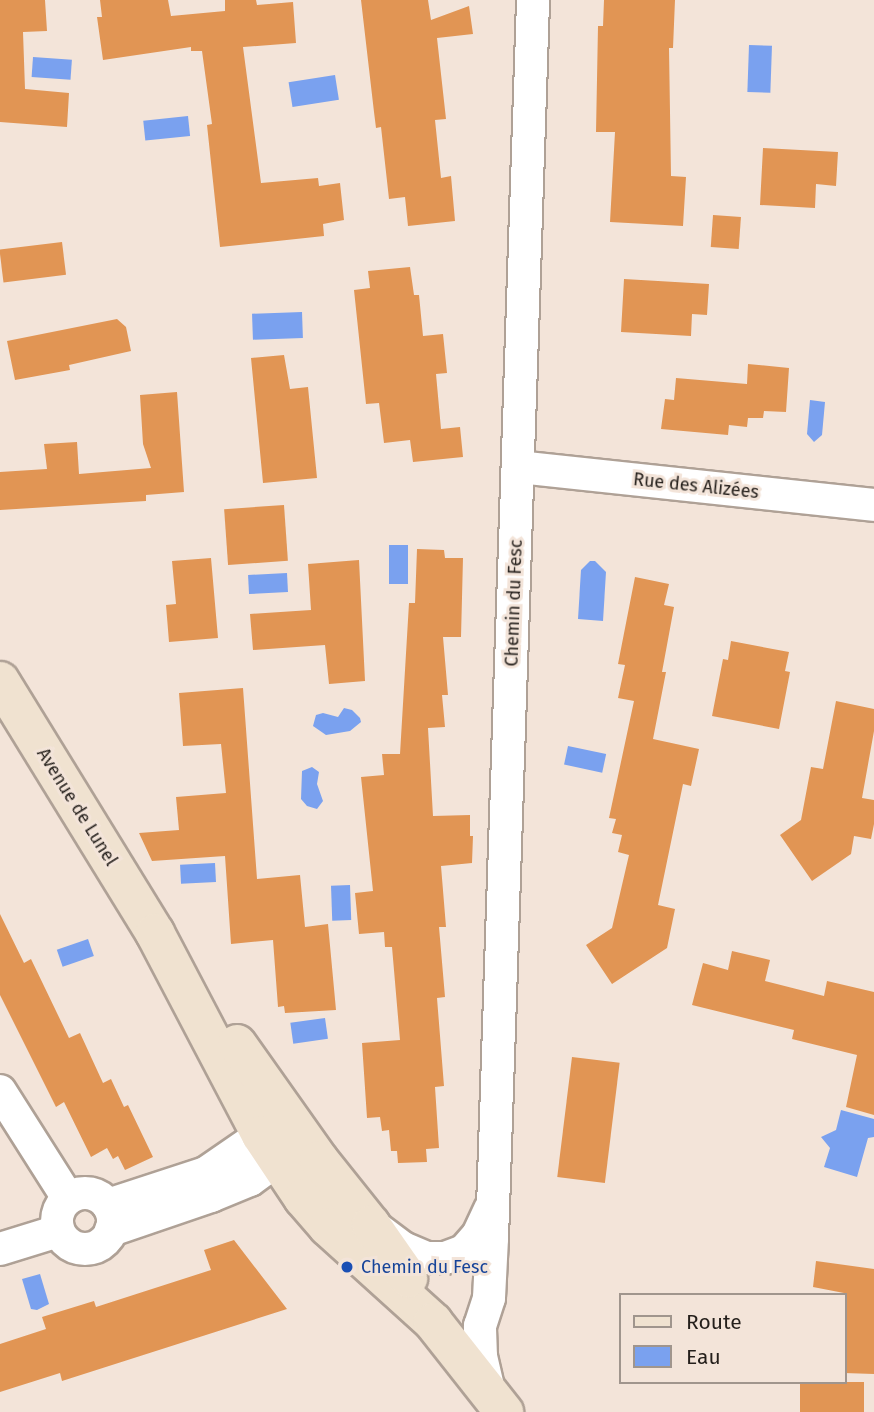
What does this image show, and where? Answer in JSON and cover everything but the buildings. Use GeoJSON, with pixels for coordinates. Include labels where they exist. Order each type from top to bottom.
{"type":"FeatureCollection","features":[{"type":"Feature","properties":{"kind":"main road","name":"Avenue de Lunel"},"geometry":{"type":"LineString","coordinates":[[0,681],[279,1141],[303,1198],[328,1227],[433,1322],[497,1401]]}},
{"type":"Feature","properties":{"kind":"main road","name":"Avenue de Lunel"},"geometry":{"type":"LineString","coordinates":[[279,1141],[371,1225],[413,1285],[433,1322]]}},
{"type":"Feature","properties":{"kind":"street","name":"Chemin du Fesc"},"geometry":{"type":"LineString","coordinates":[[497,1401],[481,1357],[480,1326],[489,1298],[533,0]]}},
{"type":"Feature","properties":{"kind":"street","name":"Rue des Alizées"},"geometry":{"type":"LineString","coordinates":[[519,467],[874,505]]}},
{"type":"Feature","properties":{"kind":"street"},"geometry":{"type":"LineString","coordinates":[[0,1091],[68,1198]]}},
{"type":"Feature","properties":{"kind":"street"},"geometry":{"type":"LineString","coordinates":[[110,1217],[279,1141]]}},
{"type":"Feature","properties":{"kind":"street"},"geometry":{"type":"LineString","coordinates":[[86,1193],[97,1195],[110,1217],[104,1242],[83,1250],[64,1240],[58,1231],[59,1209],[68,1198],[86,1193]]}},
{"type":"Feature","properties":{"kind":"street","name":"Chemin du Fesc"},"geometry":{"type":"LineString","coordinates":[[371,1225],[403,1248],[426,1258],[445,1258],[464,1251],[492,1205]]}},
{"type":"Feature","properties":{"kind":"street"},"geometry":{"type":"LineString","coordinates":[[0,1249],[58,1231]]}},
{"type":"Feature","properties":{"kind":"water"},"geometry":{"type":"Polygon","coordinates":[[[749,45],[772,46],[770,93],[747,92],[749,45]]]}},
{"type":"Feature","properties":{"kind":"water"},"geometry":{"type":"Polygon","coordinates":[[[33,57],[72,60],[71,80],[32,77],[33,57]]]}},
{"type":"Feature","properties":{"kind":"water"},"geometry":{"type":"Polygon","coordinates":[[[335,75],[339,100],[292,107],[289,82],[335,75]]]}},
{"type":"Feature","properties":{"kind":"water"},"geometry":{"type":"Polygon","coordinates":[[[188,116],[190,136],[145,141],[143,121],[188,116]]]}},
{"type":"Feature","properties":{"kind":"water"},"geometry":{"type":"Polygon","coordinates":[[[302,312],[303,338],[253,340],[252,314],[302,312]]]}},
{"type":"Feature","properties":{"kind":"water"},"geometry":{"type":"Polygon","coordinates":[[[810,400],[825,402],[822,435],[814,442],[807,434],[810,400]]]}},
{"type":"Feature","properties":{"kind":"water"},"geometry":{"type":"Polygon","coordinates":[[[389,545],[408,545],[408,584],[389,584],[389,545]]]}},
{"type":"Feature","properties":{"kind":"water"},"geometry":{"type":"Polygon","coordinates":[[[590,561],[595,561],[606,572],[603,621],[578,619],[581,570],[590,561]]]}},
{"type":"Feature","properties":{"kind":"water"},"geometry":{"type":"Polygon","coordinates":[[[287,573],[288,592],[249,594],[248,575],[287,573]]]}},
{"type":"Feature","properties":{"kind":"water"},"geometry":{"type":"Polygon","coordinates":[[[344,708],[352,710],[360,718],[361,722],[350,731],[326,735],[313,726],[316,715],[323,713],[338,717],[344,708]]]}},
{"type":"Feature","properties":{"kind":"water"},"geometry":{"type":"Polygon","coordinates":[[[568,746],[606,754],[602,773],[564,765],[568,746]]]}},
{"type":"Feature","properties":{"kind":"water"},"geometry":{"type":"Polygon","coordinates":[[[312,767],[319,772],[317,784],[323,801],[317,809],[307,806],[301,799],[302,771],[312,767]]]}},
{"type":"Feature","properties":{"kind":"water"},"geometry":{"type":"Polygon","coordinates":[[[215,863],[216,882],[181,884],[180,865],[215,863]]]}},
{"type":"Feature","properties":{"kind":"water"},"geometry":{"type":"Polygon","coordinates":[[[350,885],[351,920],[332,921],[331,886],[350,885]]]}},
{"type":"Feature","properties":{"kind":"water"},"geometry":{"type":"Polygon","coordinates":[[[88,939],[94,956],[63,967],[57,950],[88,939]]]}},
{"type":"Feature","properties":{"kind":"water"},"geometry":{"type":"Polygon","coordinates":[[[325,1018],[328,1039],[293,1044],[290,1023],[325,1018]]]}},
{"type":"Feature","properties":{"kind":"water"},"geometry":{"type":"Polygon","coordinates":[[[841,1110],[874,1119],[874,1137],[868,1138],[857,1177],[824,1167],[830,1148],[821,1137],[836,1130],[841,1110]]]}},
{"type":"Feature","properties":{"kind":"water"},"geometry":{"type":"Polygon","coordinates":[[[40,1274],[49,1304],[37,1310],[31,1309],[22,1279],[40,1274]]]}},
{"type":"Feature","properties":{"kind":"place","name":"Chemin du Fesc"},"geometry":{"type":"Point","coordinates":[347,1267]}}]}
